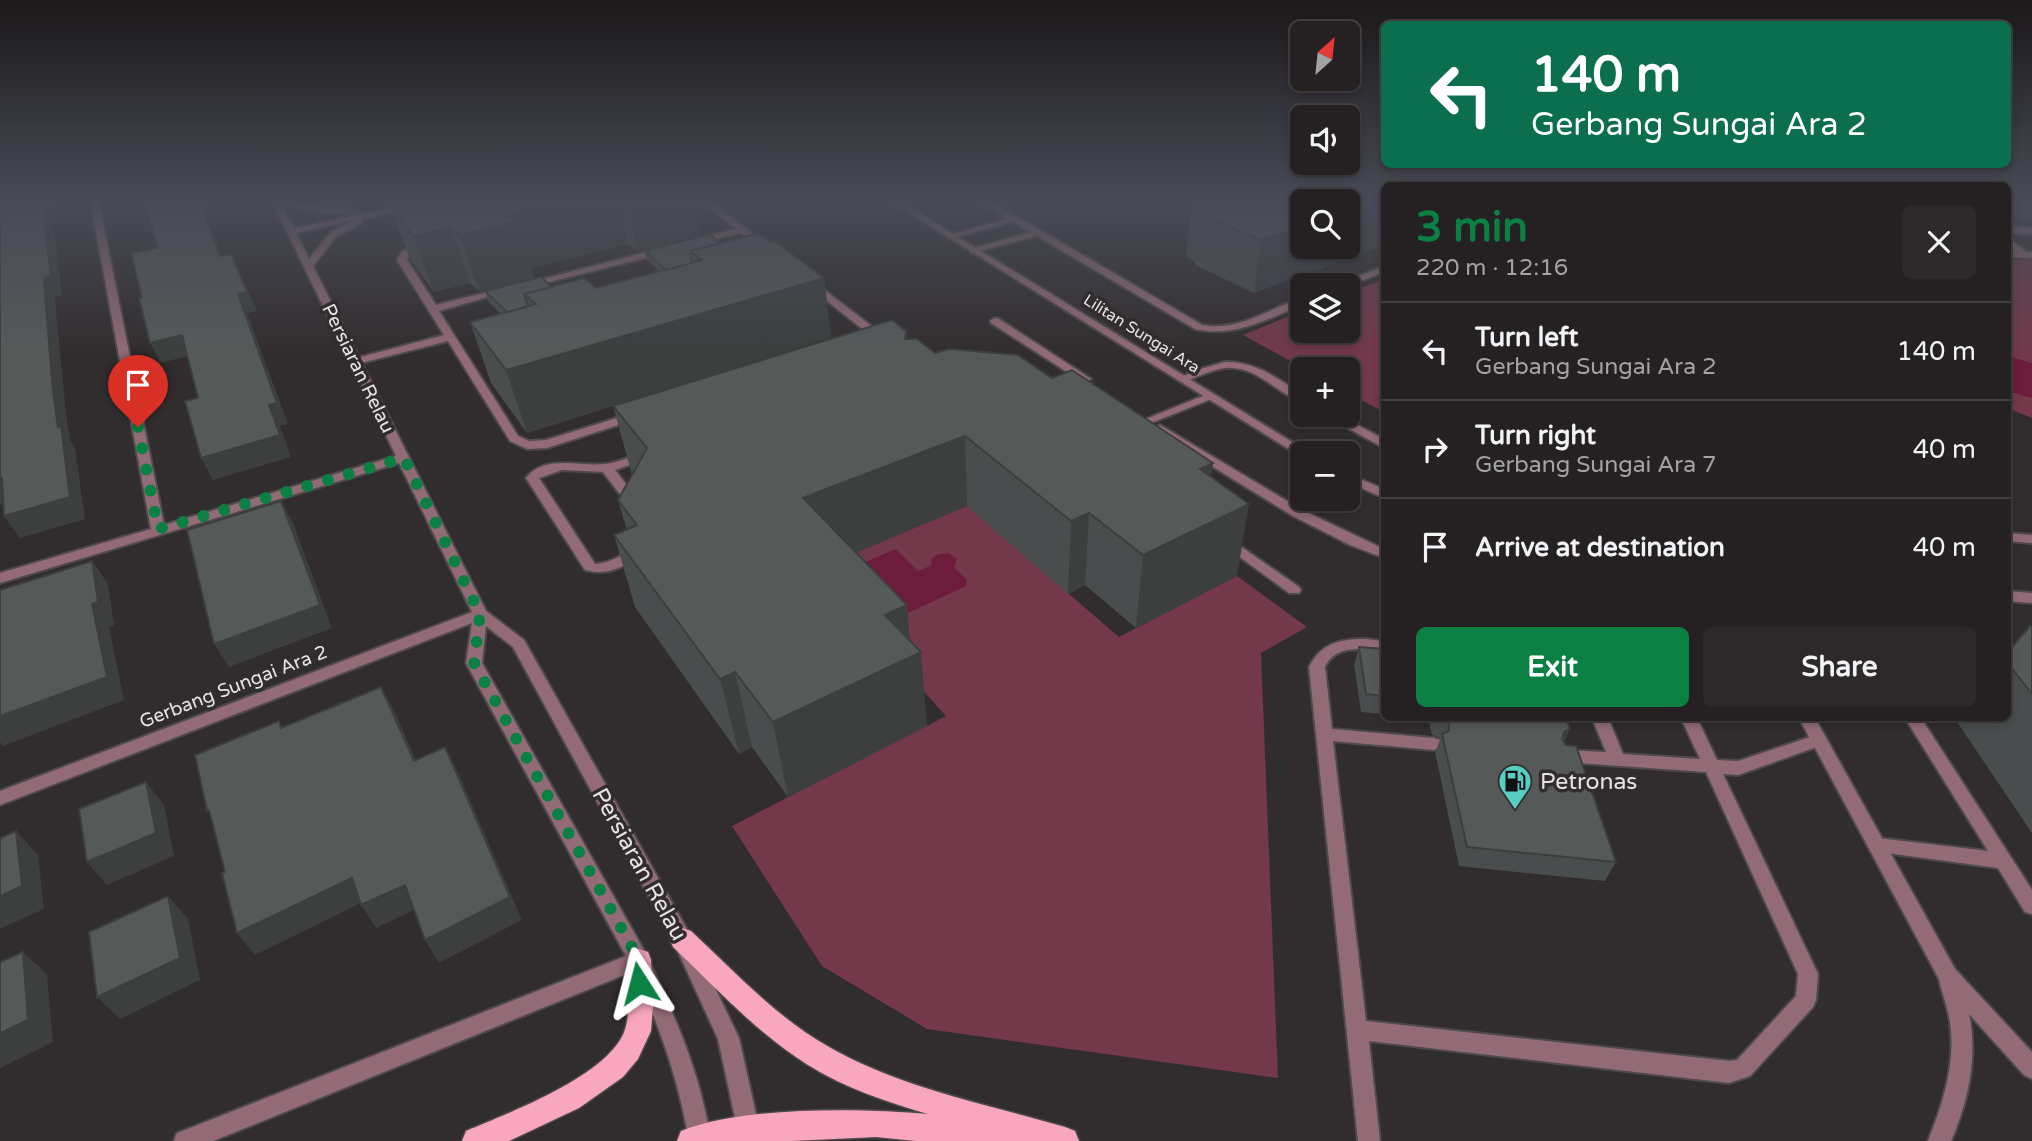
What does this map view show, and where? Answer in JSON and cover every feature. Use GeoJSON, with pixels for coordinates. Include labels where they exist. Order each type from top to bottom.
{"type":"FeatureCollection","features":[{"type":"Feature","properties":{"kind":"main road"},"geometry":{"type":"LineString","coordinates":[[682,939],[768,1019],[818,1056],[882,1087],[1062,1141]]}},
{"type":"Feature","properties":{"kind":"main road"},"geometry":{"type":"LineString","coordinates":[[476,1141],[582,1092],[607,1074],[624,1056],[639,1030],[639,960]]}},
{"type":"Feature","properties":{"kind":"main road"},"geometry":{"type":"LineString","coordinates":[[697,1140],[876,1123],[1062,1141]]}},
{"type":"Feature","properties":{"kind":"street"},"geometry":{"type":"LineString","coordinates":[[104,252],[158,529]]}},
{"type":"Feature","properties":{"kind":"street","name":"Persiaran Relau"},"geometry":{"type":"LineString","coordinates":[[301,252],[480,614],[519,644],[682,939],[729,1038],[750,1135]]}},
{"type":"Feature","properties":{"kind":"street"},"geometry":{"type":"LineString","coordinates":[[308,266],[319,252]]}},
{"type":"Feature","properties":{"kind":"street"},"geometry":{"type":"LineString","coordinates":[[407,252],[402,260],[513,438],[527,445],[547,444],[639,415]]}},
{"type":"Feature","properties":{"kind":"street"},"geometry":{"type":"LineString","coordinates":[[433,309],[655,252]]}},
{"type":"Feature","properties":{"kind":"street","name":"Lilitan Sungai Ara"},"geometry":{"type":"LineString","coordinates":[[976,252],[1290,445]]}},
{"type":"Feature","properties":{"kind":"street"},"geometry":{"type":"LineString","coordinates":[[1071,252],[1199,327],[1212,331],[1226,330],[1290,306]]}},
{"type":"Feature","properties":{"kind":"street"},"geometry":{"type":"LineString","coordinates":[[2011,254],[2029,255]]}},
{"type":"Feature","properties":{"kind":"street"},"geometry":{"type":"LineString","coordinates":[[1360,278],[1381,270]]}},
{"type":"Feature","properties":{"kind":"street"},"geometry":{"type":"LineString","coordinates":[[800,275],[870,330],[873,338],[862,345]]}},
{"type":"Feature","properties":{"kind":"street"},"geometry":{"type":"LineString","coordinates":[[995,320],[1094,385]]}},
{"type":"Feature","properties":{"kind":"street"},"geometry":{"type":"LineString","coordinates":[[357,361],[450,337]]}},
{"type":"Feature","properties":{"kind":"street"},"geometry":{"type":"LineString","coordinates":[[470,368],[483,364]]}},
{"type":"Feature","properties":{"kind":"street"},"geometry":{"type":"LineString","coordinates":[[1182,379],[1226,365],[1238,365],[1290,392]]}},
{"type":"Feature","properties":{"kind":"street"},"geometry":{"type":"LineString","coordinates":[[1210,396],[1144,422],[1276,503],[1381,553]]}},
{"type":"Feature","properties":{"kind":"street"},"geometry":{"type":"LineString","coordinates":[[1352,427],[1381,442]]}},
{"type":"Feature","properties":{"kind":"street"},"geometry":{"type":"LineString","coordinates":[[607,467],[651,526],[641,549],[635,555],[594,569],[590,567],[533,478],[537,473],[561,466],[607,467],[660,450]]}},
{"type":"Feature","properties":{"kind":"street"},"geometry":{"type":"LineString","coordinates":[[0,578],[404,458]]}},
{"type":"Feature","properties":{"kind":"street"},"geometry":{"type":"LineString","coordinates":[[1360,483],[1381,493]]}},
{"type":"Feature","properties":{"kind":"street"},"geometry":{"type":"LineString","coordinates":[[1217,534],[1294,590]]}},
{"type":"Feature","properties":{"kind":"street"},"geometry":{"type":"LineString","coordinates":[[2011,537],[2032,539]]}},
{"type":"Feature","properties":{"kind":"street"},"geometry":{"type":"LineString","coordinates":[[2011,596],[2032,598]]}},
{"type":"Feature","properties":{"kind":"street"},"geometry":{"type":"LineString","coordinates":[[480,614],[474,663],[639,960],[668,1022],[692,1095],[697,1140]]}},
{"type":"Feature","properties":{"kind":"street","name":"Gerbang Sungai Ara 2"},"geometry":{"type":"LineString","coordinates":[[0,797],[480,614]]}},
{"type":"Feature","properties":{"kind":"street"},"geometry":{"type":"LineString","coordinates":[[1369,1141],[1317,667],[1320,658],[1344,644],[1381,646]]}},
{"type":"Feature","properties":{"kind":"street"},"geometry":{"type":"LineString","coordinates":[[1601,721],[1618,761]]}},
{"type":"Feature","properties":{"kind":"street"},"geometry":{"type":"LineString","coordinates":[[1357,1030],[1729,1072],[1742,1069],[1806,1000],[1808,974],[1690,721]]}},
{"type":"Feature","properties":{"kind":"street"},"geometry":{"type":"LineString","coordinates":[[1809,721],[1948,976],[1961,1027],[1960,1074],[1947,1124],[1939,1141]]}},
{"type":"Feature","properties":{"kind":"street"},"geometry":{"type":"LineString","coordinates":[[1915,721],[2032,906]]}},
{"type":"Feature","properties":{"kind":"street"},"geometry":{"type":"LineString","coordinates":[[1324,734],[1434,744]]}},
{"type":"Feature","properties":{"kind":"street"},"geometry":{"type":"LineString","coordinates":[[1564,756],[1713,768],[1750,766],[1819,740]]}},
{"type":"Feature","properties":{"kind":"street"},"geometry":{"type":"LineString","coordinates":[[1878,846],[2003,861]]}},
{"type":"Feature","properties":{"kind":"street"},"geometry":{"type":"LineString","coordinates":[[185,1141],[639,960]]}},
{"type":"Feature","properties":{"kind":"street"},"geometry":{"type":"LineString","coordinates":[[1948,976],[2032,1068]]}},
{"type":"Feature","properties":{"kind":"shaded area"},"geometry":{"type":"Polygon","coordinates":[[[2011,259],[2032,260],[2032,372],[2011,364],[2011,259]]]}},
{"type":"Feature","properties":{"kind":"shaded area"},"geometry":{"type":"Polygon","coordinates":[[[1381,280],[1381,410],[1360,399],[1360,357],[1290,357],[1290,361],[1243,335],[1290,316],[1290,343],[1360,343],[1360,288],[1381,280]]]}},
{"type":"Feature","properties":{"kind":"shaded area"},"geometry":{"type":"Polygon","coordinates":[[[2011,384],[2032,392],[2032,418],[2011,410],[2011,384]]]}},
{"type":"Feature","properties":{"kind":"shaded area"},"geometry":{"type":"Polygon","coordinates":[[[967,506],[1119,637],[1237,576],[1307,627],[1261,653],[1278,1078],[927,1029],[822,966],[732,826],[946,716],[814,570],[967,506]]]}},
{"type":"Feature","properties":{"kind":"shaded area"},"geometry":{"type":"Polygon","coordinates":[[[896,549],[918,571],[932,565],[931,560],[936,555],[949,553],[957,559],[954,567],[967,580],[966,586],[893,620],[846,570],[896,549]]]}},
{"type":"Feature","properties":{"kind":"building"},"geometry":{"type":"Polygon","coordinates":[[[0,252],[48,252],[51,276],[45,277],[44,281],[53,392],[58,427],[61,426],[70,497],[4,516],[2,478],[0,479],[0,252]]]}},
{"type":"Feature","properties":{"kind":"building"},"geometry":{"type":"Polygon","coordinates":[[[219,252],[220,256],[231,254],[247,292],[238,294],[277,403],[269,405],[280,435],[201,458],[185,401],[198,398],[182,335],[150,343],[131,253],[219,252]]]}},
{"type":"Feature","properties":{"kind":"building"},"geometry":{"type":"Polygon","coordinates":[[[646,252],[690,252],[692,263],[666,270],[646,252]]]}},
{"type":"Feature","properties":{"kind":"building"},"geometry":{"type":"Polygon","coordinates":[[[692,252],[789,252],[824,278],[506,370],[470,322],[536,304],[524,294],[584,278],[596,288],[702,260],[692,252]]]}},
{"type":"Feature","properties":{"kind":"building"},"geometry":{"type":"Polygon","coordinates":[[[541,277],[552,287],[524,294],[528,306],[507,312],[485,291],[541,277]]]}},
{"type":"Feature","properties":{"kind":"building"},"geometry":{"type":"Polygon","coordinates":[[[892,320],[906,331],[905,339],[917,339],[935,353],[950,349],[1018,355],[1052,378],[1072,370],[1213,463],[1200,469],[1249,504],[1143,555],[1089,513],[1071,521],[965,436],[803,498],[907,605],[885,615],[921,652],[773,722],[735,672],[720,679],[614,535],[637,525],[618,500],[647,448],[613,406],[892,320]]]}},
{"type":"Feature","properties":{"kind":"building"},"geometry":{"type":"Polygon","coordinates":[[[281,501],[320,605],[214,644],[187,530],[281,501]]]}},
{"type":"Feature","properties":{"kind":"building"},"geometry":{"type":"Polygon","coordinates":[[[92,561],[98,602],[92,604],[107,677],[0,716],[0,590],[92,561]]]}},
{"type":"Feature","properties":{"kind":"building"},"geometry":{"type":"Polygon","coordinates":[[[2032,626],[2032,694],[2011,667],[2011,648],[2032,626]]]}},
{"type":"Feature","properties":{"kind":"building"},"geometry":{"type":"Polygon","coordinates":[[[1359,647],[1381,649],[1381,696],[1366,694],[1359,647]]]}},
{"type":"Feature","properties":{"kind":"building"},"geometry":{"type":"Polygon","coordinates":[[[381,687],[414,761],[445,747],[510,897],[425,940],[405,885],[361,905],[352,878],[237,933],[222,873],[225,872],[209,810],[207,811],[195,755],[279,721],[281,728],[381,687]]]}},
{"type":"Feature","properties":{"kind":"building","name":"Petronas"},"geometry":{"type":"Polygon","coordinates":[[[1449,721],[1567,721],[1570,729],[1564,732],[1562,739],[1566,745],[1576,746],[1616,862],[1467,847],[1442,734],[1449,731],[1449,721]]]}},
{"type":"Feature","properties":{"kind":"building"},"geometry":{"type":"Polygon","coordinates":[[[146,782],[156,833],[87,862],[79,809],[146,782]]]}},
{"type":"Feature","properties":{"kind":"building"},"geometry":{"type":"Polygon","coordinates":[[[16,831],[22,886],[0,896],[0,838],[16,831]]]}},
{"type":"Feature","properties":{"kind":"building"},"geometry":{"type":"Polygon","coordinates":[[[168,896],[180,958],[97,997],[89,932],[168,896]]]}},
{"type":"Feature","properties":{"kind":"building"},"geometry":{"type":"Polygon","coordinates":[[[23,952],[28,1020],[0,1033],[0,962],[23,952]]]}},
{"type":"Feature","properties":{"kind":"waterway"},"geometry":{"type":"LineString","coordinates":[[2011,374],[2032,382]]}},
{"type":"Feature","properties":{"kind":"place","name":"Petronas"},"geometry":{"type":"Point","coordinates":[1515,811]}},
{"type":"Feature","properties":{"kind":"route"},"geometry":{"type":"LineString","coordinates":[[138,427],[158,529],[404,458],[480,614],[474,663],[639,960],[639,983]]}}]}
